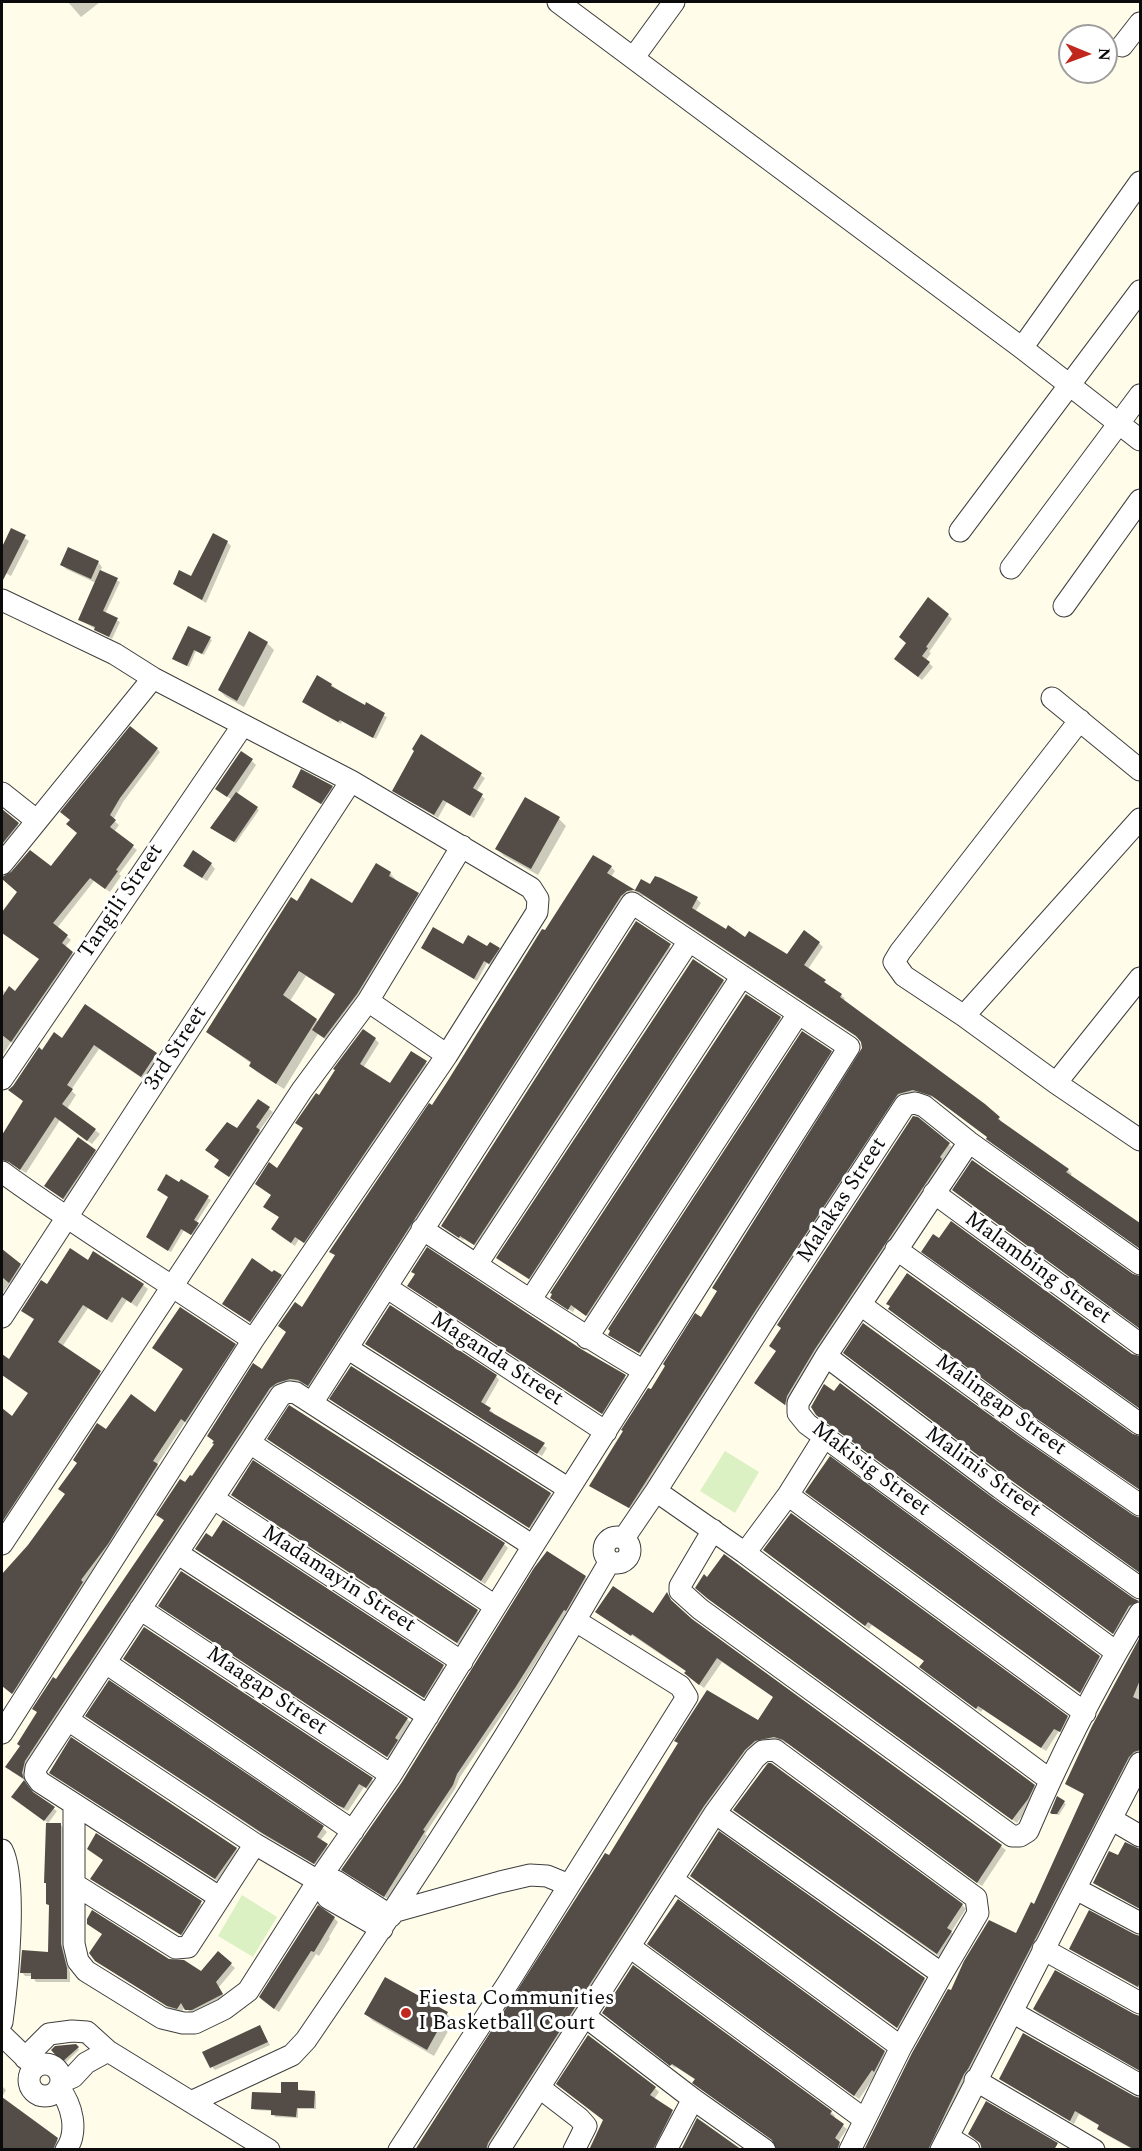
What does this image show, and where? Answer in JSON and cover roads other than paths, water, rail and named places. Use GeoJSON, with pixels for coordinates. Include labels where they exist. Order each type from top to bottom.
{"type":"FeatureCollection","features":[{"type":"Feature","properties":{"kind":"street"},"geometry":{"type":"LineString","coordinates":[[558,2],[1070,384],[1140,440]]}},
{"type":"Feature","properties":{"kind":"street"},"geometry":{"type":"LineString","coordinates":[[634,57],[674,2]]}},
{"type":"Feature","properties":{"kind":"street"},"geometry":{"type":"LineString","coordinates":[[1122,46],[1140,23]]}},
{"type":"Feature","properties":{"kind":"street"},"geometry":{"type":"LineString","coordinates":[[1022,348],[1140,182]]}},
{"type":"Feature","properties":{"kind":"street"},"geometry":{"type":"LineString","coordinates":[[960,531],[1140,291]]}},
{"type":"Feature","properties":{"kind":"street"},"geometry":{"type":"LineString","coordinates":[[1011,567],[1140,394]]}},
{"type":"Feature","properties":{"kind":"street"},"geometry":{"type":"LineString","coordinates":[[1064,606],[1140,500]]}},
{"type":"Feature","properties":{"kind":"street"},"geometry":{"type":"LineString","coordinates":[[2,600],[115,654],[153,678],[351,782],[531,888],[538,899],[537,912],[447,1055],[253,1340],[2,1733]]}},
{"type":"Feature","properties":{"kind":"street"},"geometry":{"type":"LineString","coordinates":[[2,864],[153,678]]}},
{"type":"Feature","properties":{"kind":"street"},"geometry":{"type":"LineString","coordinates":[[1052,698],[1140,770]]}},
{"type":"Feature","properties":{"kind":"street"},"geometry":{"type":"LineString","coordinates":[[1080,720],[894,962],[904,976],[1140,1140]]}},
{"type":"Feature","properties":{"kind":"street","name":"Tangili Street"},"geometry":{"type":"LineString","coordinates":[[2,1079],[243,724]]}},
{"type":"Feature","properties":{"kind":"street","name":"3rd Street"},"geometry":{"type":"LineString","coordinates":[[2,1317],[351,782]]}},
{"type":"Feature","properties":{"kind":"street"},"geometry":{"type":"LineString","coordinates":[[2,793],[36,820]]}},
{"type":"Feature","properties":{"kind":"street"},"geometry":{"type":"LineString","coordinates":[[964,1016],[1140,819]]}},
{"type":"Feature","properties":{"kind":"street"},"geometry":{"type":"LineString","coordinates":[[2,1544],[302,1090],[368,1001],[462,846]]}},
{"type":"Feature","properties":{"kind":"street"},"geometry":{"type":"LineString","coordinates":[[74,1804],[74,1944],[78,1961],[86,1971],[162,2018],[183,2024],[195,2023],[224,2009],[248,1991],[318,1881],[391,1775],[495,1606],[849,1047],[632,903],[312,1403]]}},
{"type":"Feature","properties":{"kind":"street"},"geometry":{"type":"LineString","coordinates":[[477,1264],[690,941]]}},
{"type":"Feature","properties":{"kind":"street"},"geometry":{"type":"LineString","coordinates":[[531,1299],[742,976]]}},
{"type":"Feature","properties":{"kind":"street"},"geometry":{"type":"LineString","coordinates":[[1056,1083],[1140,978]]}},
{"type":"Feature","properties":{"kind":"street"},"geometry":{"type":"LineString","coordinates":[[368,1001],[447,1055]]}},
{"type":"Feature","properties":{"kind":"street"},"geometry":{"type":"LineString","coordinates":[[587,1338],[798,1014]]}},
{"type":"Feature","properties":{"kind":"street","name":"Malakas Street"},"geometry":{"type":"LineString","coordinates":[[576,1621],[610,1561],[605,1555],[605,1547],[609,1540],[616,1537],[624,1538],[656,1491],[905,1104],[915,1103],[924,1106],[969,1142],[1140,1264]]}},
{"type":"Feature","properties":{"kind":"street","name":"Makisig Street"},"geometry":{"type":"LineString","coordinates":[[969,1142],[826,1356],[798,1403],[798,1413],[807,1424],[1116,1652]]}},
{"type":"Feature","properties":{"kind":"street"},"geometry":{"type":"LineString","coordinates":[[2,1172],[66,1219],[173,1286],[253,1340]]}},
{"type":"Feature","properties":{"kind":"street","name":"Malambing Street"},"geometry":{"type":"LineString","coordinates":[[934,1193],[1140,1344]]}},
{"type":"Feature","properties":{"kind":"street"},"geometry":{"type":"LineString","coordinates":[[422,1229],[587,1338],[644,1371]]}},
{"type":"Feature","properties":{"kind":"street"},"geometry":{"type":"LineString","coordinates":[[896,1249],[1140,1424]]}},
{"type":"Feature","properties":{"kind":"street","name":"Maganda Street"},"geometry":{"type":"LineString","coordinates":[[386,1287],[606,1432]]}},
{"type":"Feature","properties":{"kind":"street","name":"Malingap Street"},"geometry":{"type":"LineString","coordinates":[[861,1305],[1030,1429],[1140,1506]]}},
{"type":"Feature","properties":{"kind":"street"},"geometry":{"type":"LineString","coordinates":[[347,1348],[569,1489]]}},
{"type":"Feature","properties":{"kind":"street","name":"Malinis Street"},"geometry":{"type":"LineString","coordinates":[[826,1356],[1000,1488],[1140,1587]]}},
{"type":"Feature","properties":{"kind":"street"},"geometry":{"type":"LineString","coordinates":[[219,1897],[40,1782],[35,1776],[36,1768],[281,1395],[289,1392],[296,1393],[533,1546]]}},
{"type":"Feature","properties":{"kind":"street"},"geometry":{"type":"LineString","coordinates":[[745,1553],[788,1495],[825,1436]]}},
{"type":"Feature","properties":{"kind":"street"},"geometry":{"type":"LineString","coordinates":[[250,1443],[495,1606]]}},
{"type":"Feature","properties":{"kind":"street"},"geometry":{"type":"LineString","coordinates":[[656,1491],[745,1553],[1050,1780]]}},
{"type":"Feature","properties":{"kind":"street"},"geometry":{"type":"LineString","coordinates":[[788,1495],[1085,1713]]}},
{"type":"Feature","properties":{"kind":"street","name":"Madamayin Street"},"geometry":{"type":"LineString","coordinates":[[214,1499],[462,1662]]}},
{"type":"Feature","properties":{"kind":"street"},"geometry":{"type":"LineString","coordinates":[[713,1530],[680,1586],[680,1591],[700,1609],[1012,1836],[1020,1836],[1028,1831],[1050,1780],[1116,1652],[1140,1613]]}},
{"type":"Feature","properties":{"kind":"street"},"geometry":{"type":"LineString","coordinates":[[177,1553],[428,1716]]}},
{"type":"Feature","properties":{"kind":"street","name":"Maagap Street"},"geometry":{"type":"LineString","coordinates":[[140,1609],[391,1775]]}},
{"type":"Feature","properties":{"kind":"street"},"geometry":{"type":"LineString","coordinates":[[193,2101],[292,2055],[306,2040],[389,1919],[576,1621],[680,1686],[687,1696],[399,2150]]}},
{"type":"Feature","properties":{"kind":"street"},"geometry":{"type":"LineString","coordinates":[[106,1663],[353,1831]]}},
{"type":"Feature","properties":{"kind":"street"},"geometry":{"type":"LineString","coordinates":[[68,1720],[255,1844],[318,1881],[328,1898],[389,1919],[500,1882],[530,1875],[547,1876],[569,1885]]}},
{"type":"Feature","properties":{"kind":"street"},"geometry":{"type":"LineString","coordinates":[[499,2150],[715,1813],[755,1758],[763,1751],[775,1750],[976,1898],[978,1913],[901,2047],[850,2150]]}},
{"type":"Feature","properties":{"kind":"street"},"geometry":{"type":"LineString","coordinates":[[969,2150],[945,2143],[975,2080],[1140,1763]]}},
{"type":"Feature","properties":{"kind":"street"},"geometry":{"type":"LineString","coordinates":[[715,1813],[942,1974]]}},
{"type":"Feature","properties":{"kind":"street"},"geometry":{"type":"LineString","coordinates":[[1111,1820],[1140,1836]]}},
{"type":"Feature","properties":{"kind":"street"},"geometry":{"type":"LineString","coordinates":[[74,1884],[176,1948],[188,1947],[255,1844]]}},
{"type":"Feature","properties":{"kind":"street"},"geometry":{"type":"LineString","coordinates":[[2,1850],[9,1872],[11,1896],[2,2022]]}},
{"type":"Feature","properties":{"kind":"street"},"geometry":{"type":"LineString","coordinates":[[673,1880],[901,2047]]}},
{"type":"Feature","properties":{"kind":"street"},"geometry":{"type":"LineString","coordinates":[[1076,1889],[1140,1923]]}},
{"type":"Feature","properties":{"kind":"street"},"geometry":{"type":"LineString","coordinates":[[630,1947],[864,2119]]}},
{"type":"Feature","properties":{"kind":"street"},"geometry":{"type":"LineString","coordinates":[[1043,1949],[1140,2003]]}},
{"type":"Feature","properties":{"kind":"street"},"geometry":{"type":"LineString","coordinates":[[1012,2012],[1140,2085]]}},
{"type":"Feature","properties":{"kind":"street"},"geometry":{"type":"LineString","coordinates":[[585,2017],[762,2149]]}},
{"type":"Feature","properties":{"kind":"street"},"geometry":{"type":"LineString","coordinates":[[30,2063],[49,2034],[87,2032],[108,2051],[193,2101],[269,2150]]}},
{"type":"Feature","properties":{"kind":"street"},"geometry":{"type":"LineString","coordinates":[[2,2035],[30,2063],[53,2066],[58,2070],[60,2085],[72,2114],[73,2124],[66,2150]]}},
{"type":"Feature","properties":{"kind":"street"},"geometry":{"type":"LineString","coordinates":[[60,2085],[73,2077],[86,2063],[108,2051]]}},
{"type":"Feature","properties":{"kind":"street"},"geometry":{"type":"LineString","coordinates":[[975,2080],[1094,2150]]}},
{"type":"Feature","properties":{"kind":"street"},"geometry":{"type":"LineString","coordinates":[[540,2088],[586,2126],[574,2150]]}},
{"type":"Feature","properties":{"kind":"street"},"geometry":{"type":"LineString","coordinates":[[666,2150],[693,2099]]}},
{"type":"Feature","properties":{"kind":"place","name":"Fiesta Communities I Basketball Court"},"geometry":{"type":"Point","coordinates":[406,2013]}}]}
